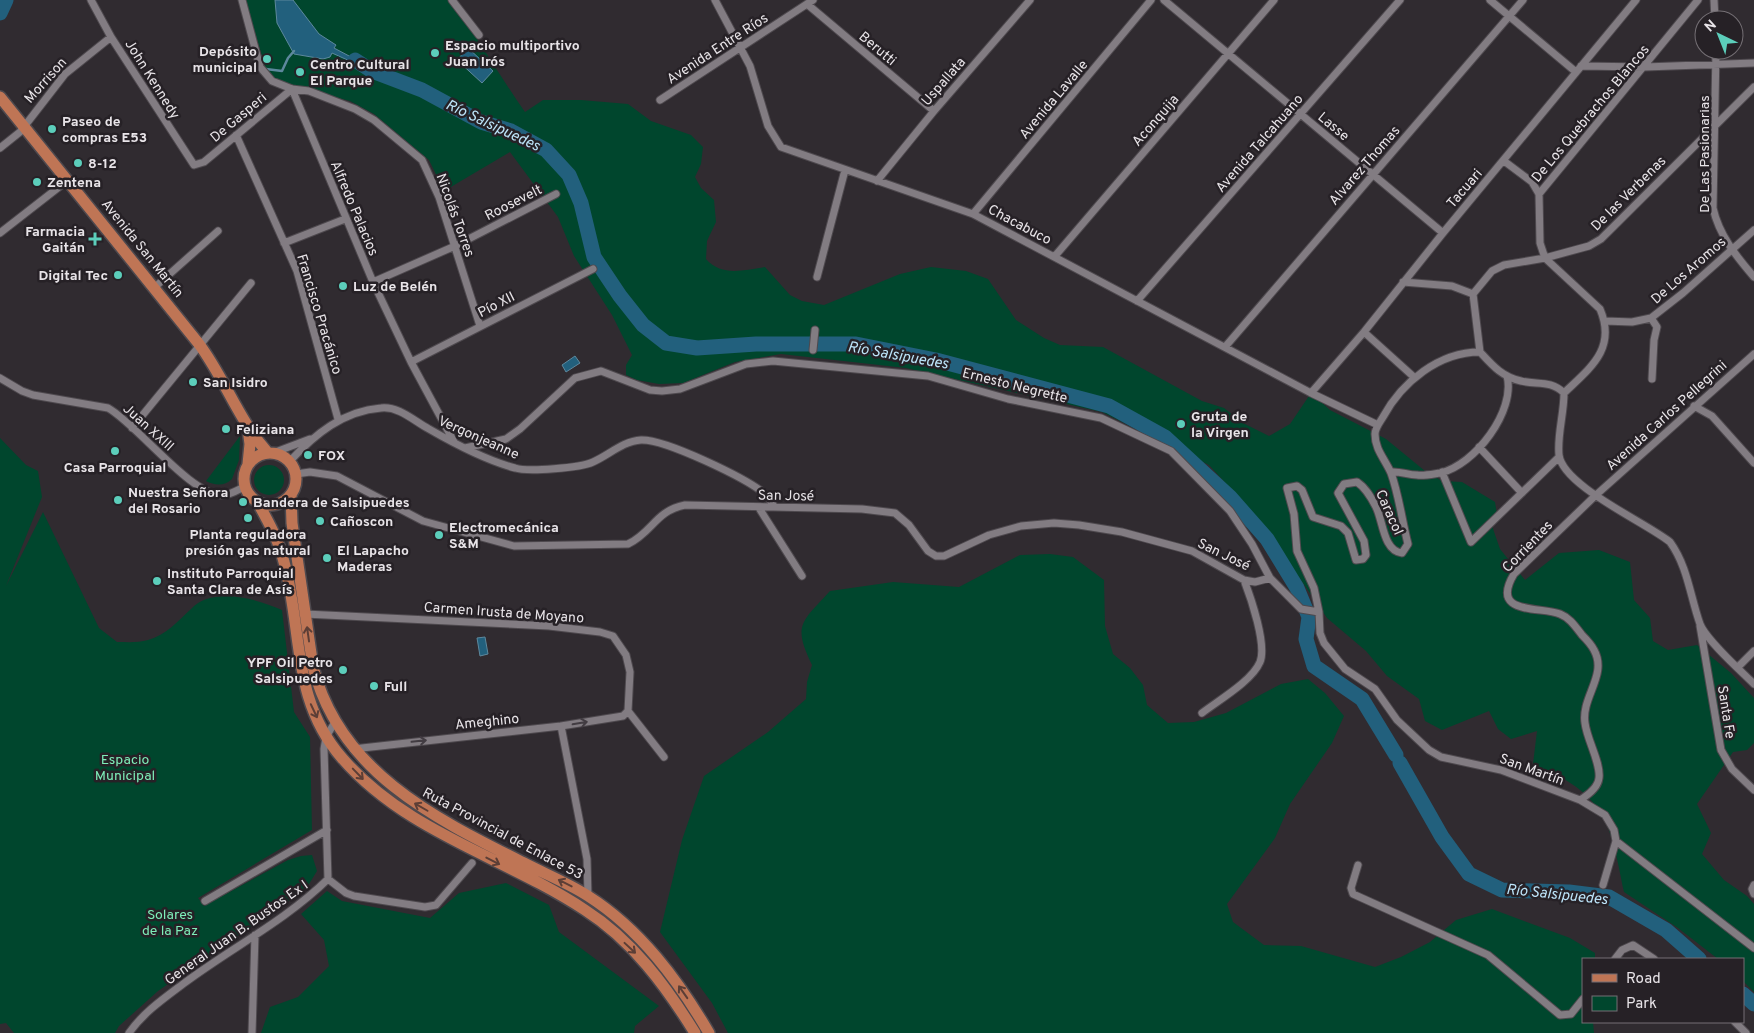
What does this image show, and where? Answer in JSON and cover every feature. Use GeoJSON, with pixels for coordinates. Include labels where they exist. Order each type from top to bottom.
{"type":"FeatureCollection","features":[{"type":"Feature","properties":{"kind":"main road","name":"Avenida San Martín"},"geometry":{"type":"LineString","coordinates":[[0,97],[200,344],[222,378],[248,429],[271,453]]}},
{"type":"Feature","properties":{"kind":"main road","name":"Avenida San Martín"},"geometry":{"type":"LineString","coordinates":[[248,429],[250,444],[248,464]]}},
{"type":"Feature","properties":{"kind":"main road"},"geometry":{"type":"LineString","coordinates":[[271,453],[289,462],[296,474],[296,481],[291,495],[286,500],[272,506],[258,503],[249,496],[244,487],[244,475],[248,464],[261,455],[271,453]]}},
{"type":"Feature","properties":{"kind":"main road","name":"Ruta Provincial de Enlace 53"},"geometry":{"type":"LineString","coordinates":[[291,495],[301,610],[303,680],[310,704],[326,737],[342,758],[388,802],[493,861],[566,898],[606,926],[655,973],[695,1033]]}},
{"type":"Feature","properties":{"kind":"main road","name":"Ruta Provincial de Enlace 53"},"geometry":{"type":"LineString","coordinates":[[258,503],[284,561],[301,610],[318,688],[335,722],[353,749],[415,804],[588,896],[625,925],[650,948],[685,994],[709,1033]]}},
{"type":"Feature","properties":{"kind":"street","name":"John Kennedy"},"geometry":{"type":"LineString","coordinates":[[91,0],[111,37],[191,162],[199,164]]}},
{"type":"Feature","properties":{"kind":"street","name":"Nicolás Torres"},"geometry":{"type":"LineString","coordinates":[[242,0],[260,67],[272,80],[292,89],[310,91],[374,120],[422,160],[440,197],[480,326]]}},
{"type":"Feature","properties":{"kind":"street"},"geometry":{"type":"LineString","coordinates":[[452,0],[479,35]]}},
{"type":"Feature","properties":{"kind":"street","name":"Chacabuco"},"geometry":{"type":"LineString","coordinates":[[715,0],[741,47],[753,75],[768,126],[781,147],[973,214],[1311,393],[1378,424]]}},
{"type":"Feature","properties":{"kind":"street","name":"Uspallata"},"geometry":{"type":"LineString","coordinates":[[877,181],[934,111],[1030,0]]}},
{"type":"Feature","properties":{"kind":"street","name":"Avenida Lavalle"},"geometry":{"type":"LineString","coordinates":[[973,214],[1151,0]]}},
{"type":"Feature","properties":{"kind":"street","name":"Lasse"},"geometry":{"type":"LineString","coordinates":[[1164,0],[1442,233]]}},
{"type":"Feature","properties":{"kind":"street","name":"Aconquija"},"geometry":{"type":"LineString","coordinates":[[1055,256],[1274,0]]}},
{"type":"Feature","properties":{"kind":"street","name":"Avenida Talcahuano"},"geometry":{"type":"LineString","coordinates":[[1136,301],[1400,0]]}},
{"type":"Feature","properties":{"kind":"street"},"geometry":{"type":"LineString","coordinates":[[1490,0],[1576,72]]}},
{"type":"Feature","properties":{"kind":"street","name":"Alvarez Thomas"},"geometry":{"type":"LineString","coordinates":[[1225,347],[1524,0]]}},
{"type":"Feature","properties":{"kind":"street","name":"Tacuari"},"geometry":{"type":"LineString","coordinates":[[1311,393],[1364,332],[1442,233],[1504,161],[1636,0]]}},
{"type":"Feature","properties":{"kind":"street","name":"De Los Quebrachos Blancos"},"geometry":{"type":"LineString","coordinates":[[1545,258],[1540,243],[1539,194],[1698,0]]}},
{"type":"Feature","properties":{"kind":"street","name":"Avenida Entre Ríos"},"geometry":{"type":"LineString","coordinates":[[660,100],[810,2]]}},
{"type":"Feature","properties":{"kind":"street","name":"Berutti"},"geometry":{"type":"LineString","coordinates":[[810,2],[934,111]]}},
{"type":"Feature","properties":{"kind":"street","name":"Morrison"},"geometry":{"type":"LineString","coordinates":[[0,148],[20,132],[23,125],[65,74],[111,37]]}},
{"type":"Feature","properties":{"kind":"street","name":"De Las Pasionarias"},"geometry":{"type":"LineString","coordinates":[[1717,60],[1713,208],[1717,224],[1732,249],[1754,277]]}},
{"type":"Feature","properties":{"kind":"street"},"geometry":{"type":"LineString","coordinates":[[1581,66],[1645,67],[1754,63]]}},
{"type":"Feature","properties":{"kind":"street","name":"De las Verbenas"},"geometry":{"type":"LineString","coordinates":[[1473,294],[1492,271],[1504,265],[1545,258],[1589,246],[1601,239],[1754,87]]}},
{"type":"Feature","properties":{"kind":"street","name":"De Gasperi"},"geometry":{"type":"LineString","coordinates":[[199,164],[292,89]]}},
{"type":"Feature","properties":{"kind":"street","name":"Alfredo Palacios"},"geometry":{"type":"LineString","coordinates":[[292,89],[372,282],[411,362],[454,442]]}},
{"type":"Feature","properties":{"kind":"street","name":"Francisco Pracánico"},"geometry":{"type":"LineString","coordinates":[[236,135],[297,271],[338,419]]}},
{"type":"Feature","properties":{"kind":"street"},"geometry":{"type":"LineString","coordinates":[[1504,161],[1532,182],[1539,194]]}},
{"type":"Feature","properties":{"kind":"street"},"geometry":{"type":"LineString","coordinates":[[817,277],[845,170]]}},
{"type":"Feature","properties":{"kind":"street"},"geometry":{"type":"LineString","coordinates":[[2,228],[68,180]]}},
{"type":"Feature","properties":{"kind":"street","name":"Roosevelt"},"geometry":{"type":"LineString","coordinates":[[372,282],[455,246],[556,194]]}},
{"type":"Feature","properties":{"kind":"street"},"geometry":{"type":"LineString","coordinates":[[284,244],[345,219]]}},
{"type":"Feature","properties":{"kind":"street","name":"De Los Aromos"},"geometry":{"type":"LineString","coordinates":[[1605,320],[1632,322],[1651,318],[1684,293],[1754,230]]}},
{"type":"Feature","properties":{"kind":"street"},"geometry":{"type":"LineString","coordinates":[[155,287],[218,231]]}},
{"type":"Feature","properties":{"kind":"street"},"geometry":{"type":"LineString","coordinates":[[1442,472],[1471,542],[1560,457],[1564,393],[1589,369],[1605,346],[1605,320],[1600,309],[1545,258]]}},
{"type":"Feature","properties":{"kind":"street","name":"Pío XII"},"geometry":{"type":"LineString","coordinates":[[411,362],[593,269]]}},
{"type":"Feature","properties":{"kind":"street"},"geometry":{"type":"LineString","coordinates":[[1403,282],[1452,286],[1473,294],[1480,352],[1496,370],[1522,382],[1557,386],[1564,393]]}},
{"type":"Feature","properties":{"kind":"street"},"geometry":{"type":"LineString","coordinates":[[132,428],[251,283]]}},
{"type":"Feature","properties":{"kind":"street"},"geometry":{"type":"LineString","coordinates":[[1651,318],[1657,327],[1654,340],[1652,379]]}},
{"type":"Feature","properties":{"kind":"street"},"geometry":{"type":"LineString","coordinates":[[813,350],[815,330]]}},
{"type":"Feature","properties":{"kind":"street"},"geometry":{"type":"LineString","coordinates":[[1364,332],[1415,378]]}},
{"type":"Feature","properties":{"kind":"street"},"geometry":{"type":"LineString","coordinates":[[1378,424],[1399,394],[1415,378],[1449,357],[1465,352],[1480,352]]}},
{"type":"Feature","properties":{"kind":"street","name":"Avenida Carlos Pellegrini"},"geometry":{"type":"LineString","coordinates":[[1596,495],[1754,354]]}},
{"type":"Feature","properties":{"kind":"street","name":"Ernesto Negrette"},"geometry":{"type":"LineString","coordinates":[[465,448],[506,439],[520,429],[575,378],[602,371],[650,390],[662,391],[680,389],[746,364],[773,361],[928,376],[1008,399],[1101,418],[1171,451],[1230,511],[1252,544],[1270,578],[1301,609],[1319,612]]}},
{"type":"Feature","properties":{"kind":"street"},"geometry":{"type":"LineString","coordinates":[[1391,472],[1399,471],[1416,475],[1442,472],[1467,458],[1487,438],[1506,406],[1510,388],[1507,376]]}},
{"type":"Feature","properties":{"kind":"street","name":"Juan XXIII"},"geometry":{"type":"LineString","coordinates":[[0,378],[22,391],[108,408],[119,414],[168,462],[210,493],[223,495],[244,487]]}},
{"type":"Feature","properties":{"kind":"street"},"geometry":{"type":"LineString","coordinates":[[1694,406],[1712,416],[1754,463]]}},
{"type":"Feature","properties":{"kind":"street","name":"Vergonjeanne"},"geometry":{"type":"LineString","coordinates":[[289,462],[313,438],[338,419],[369,410],[394,408],[465,448],[518,469],[576,467],[593,462],[626,444],[642,440],[653,442],[688,453],[742,478],[767,495],[774,506]]}},
{"type":"Feature","properties":{"kind":"street","name":"Caracol"},"geometry":{"type":"LineString","coordinates":[[1319,612],[1314,588],[1297,551],[1294,514],[1287,488],[1297,486],[1302,490],[1313,517],[1341,526],[1348,533],[1356,560],[1363,559],[1366,556],[1364,541],[1338,493],[1344,484],[1357,482],[1364,488],[1377,508],[1383,530],[1392,548],[1402,553],[1408,544],[1391,472],[1376,447],[1374,432],[1378,424]]}},
{"type":"Feature","properties":{"kind":"street","name":"Vergonjeanne"},"geometry":{"type":"LineString","coordinates":[[271,453],[313,438]]}},
{"type":"Feature","properties":{"kind":"street"},"geometry":{"type":"LineString","coordinates":[[1479,447],[1522,493]]}},
{"type":"Feature","properties":{"kind":"street","name":"Santa Fe"},"geometry":{"type":"LineString","coordinates":[[1560,457],[1563,467],[1572,478],[1670,542],[1677,552],[1694,598],[1721,750],[1732,769],[1754,790]]}},
{"type":"Feature","properties":{"kind":"street","name":"San José"},"geometry":{"type":"LineString","coordinates":[[296,474],[310,472],[337,476],[423,521],[514,546],[628,544],[638,539],[664,512],[674,507],[685,505],[862,509],[895,513],[909,524],[928,552],[936,556],[944,556],[989,535],[1021,526],[1054,523],[1079,524],[1122,532],[1192,551],[1244,580],[1255,582],[1270,578]]}},
{"type":"Feature","properties":{"kind":"street","name":"Corrientes"},"geometry":{"type":"LineString","coordinates":[[1580,800],[1591,792],[1599,780],[1600,765],[1593,753],[1585,723],[1586,705],[1598,673],[1594,650],[1571,621],[1558,613],[1524,610],[1513,603],[1508,594],[1509,583],[1514,574],[1596,495]]}},
{"type":"Feature","properties":{"kind":"street"},"geometry":{"type":"LineString","coordinates":[[759,508],[802,576]]}},
{"type":"Feature","properties":{"kind":"street"},"geometry":{"type":"LineString","coordinates":[[1202,713],[1249,677],[1260,663],[1262,653],[1254,608],[1244,580]]}},
{"type":"Feature","properties":{"kind":"street","name":"Carmen Irusta de Moyano"},"geometry":{"type":"LineString","coordinates":[[301,610],[539,625],[600,632],[613,636],[626,655],[630,672],[625,713]]}},
{"type":"Feature","properties":{"kind":"street","name":"San Martín"},"geometry":{"type":"LineString","coordinates":[[1319,612],[1320,633],[1324,643],[1346,668],[1375,689],[1397,720],[1429,750],[1441,757],[1501,770],[1580,800],[1605,815],[1614,830],[1616,841]]}},
{"type":"Feature","properties":{"kind":"street"},"geometry":{"type":"LineString","coordinates":[[1700,626],[1754,684]]}},
{"type":"Feature","properties":{"kind":"street"},"geometry":{"type":"LineString","coordinates":[[1738,667],[1754,651]]}},
{"type":"Feature","properties":{"kind":"street"},"geometry":{"type":"LineString","coordinates":[[625,713],[664,757]]}},
{"type":"Feature","properties":{"kind":"street","name":"Ameghino"},"geometry":{"type":"LineString","coordinates":[[353,749],[561,726],[625,713]]}},
{"type":"Feature","properties":{"kind":"street","name":"General Juan B. Bustos Ex I"},"geometry":{"type":"LineString","coordinates":[[129,1033],[157,1004],[208,965],[294,909],[328,879],[323,777],[326,737],[335,722]]}},
{"type":"Feature","properties":{"kind":"street"},"geometry":{"type":"LineString","coordinates":[[561,726],[588,866],[588,896]]}},
{"type":"Feature","properties":{"kind":"street"},"geometry":{"type":"LineString","coordinates":[[204,901],[327,830]]}},
{"type":"Feature","properties":{"kind":"street"},"geometry":{"type":"LineString","coordinates":[[1603,885],[1616,841],[1754,948]]}},
{"type":"Feature","properties":{"kind":"street"},"geometry":{"type":"LineString","coordinates":[[328,879],[346,893],[354,896],[425,907],[436,904],[472,863]]}},
{"type":"Feature","properties":{"kind":"street"},"geometry":{"type":"LineString","coordinates":[[1358,865],[1351,888],[1353,894],[1488,955],[1560,1015],[1571,1014],[1582,1000]]}},
{"type":"Feature","properties":{"kind":"street"},"geometry":{"type":"LineString","coordinates":[[1754,885],[1752,889],[1754,894]]}},
{"type":"Feature","properties":{"kind":"street"},"geometry":{"type":"LineString","coordinates":[[252,1033],[255,935]]}},
{"type":"Feature","properties":{"kind":"street"},"geometry":{"type":"LineString","coordinates":[[1616,958],[1622,950],[1633,945],[1652,958]]}},
{"type":"Feature","properties":{"kind":"street"},"geometry":{"type":"LineString","coordinates":[[1736,1023],[1746,1033]]}},
{"type":"Feature","properties":{"kind":"green space"},"geometry":{"type":"Polygon","coordinates":[[[245,0],[450,0],[525,112],[543,100],[581,100],[628,104],[651,121],[691,135],[703,147],[701,164],[695,177],[701,188],[714,200],[716,222],[707,241],[706,259],[712,265],[733,271],[765,267],[790,295],[802,301],[824,305],[900,274],[931,267],[966,271],[988,279],[1016,320],[1044,338],[1060,345],[1103,347],[1202,401],[1224,408],[1243,423],[1269,436],[1290,424],[1311,393],[1330,410],[1386,439],[1425,471],[1442,481],[1462,482],[1495,502],[1497,514],[1491,523],[1500,549],[1525,580],[1559,553],[1599,550],[1630,562],[1634,600],[1650,618],[1653,641],[1668,650],[1697,645],[1731,673],[1754,698],[1754,743],[1747,750],[1733,752],[1697,804],[1711,833],[1702,854],[1724,880],[1747,896],[1754,904],[1754,992],[1744,982],[1744,958],[1717,958],[1678,928],[1624,892],[1614,846],[1600,812],[1590,799],[1576,787],[1557,775],[1533,764],[1537,731],[1511,739],[1498,729],[1489,711],[1442,730],[1425,721],[1419,699],[1387,676],[1366,651],[1327,618],[1261,522],[1209,465],[1102,412],[906,368],[781,354],[735,362],[683,383],[659,384],[637,380],[626,375],[626,365],[632,355],[612,315],[574,256],[558,217],[510,152],[444,191],[429,160],[374,114],[350,101],[281,83],[267,72],[245,0]]]}},
{"type":"Feature","properties":{"kind":"green space"},"geometry":{"type":"Polygon","coordinates":[[[240,436],[239,460],[232,479],[220,484],[206,481],[240,436]]]}},
{"type":"Feature","properties":{"kind":"green space","name":"Espacio Municipal"},"geometry":{"type":"Polygon","coordinates":[[[0,438],[26,465],[38,471],[42,497],[6,586],[43,512],[99,628],[117,642],[140,642],[154,638],[171,627],[200,602],[211,598],[223,596],[248,599],[282,610],[294,712],[310,737],[312,830],[198,898],[204,906],[288,860],[312,855],[317,871],[306,889],[158,991],[119,1026],[115,1033],[14,1033],[6,1023],[0,1024],[0,438]]]}},
{"type":"Feature","properties":{"kind":"green space"},"geometry":{"type":"Polygon","coordinates":[[[269,465],[280,469],[284,480],[280,491],[269,495],[258,491],[254,480],[258,469],[269,465]]]}},
{"type":"Feature","properties":{"kind":"green space"},"geometry":{"type":"Polygon","coordinates":[[[1050,554],[1073,557],[1104,580],[1105,626],[1113,654],[1130,668],[1143,685],[1147,705],[1168,723],[1194,722],[1226,713],[1281,684],[1308,679],[1325,693],[1344,716],[1332,743],[1290,804],[1275,838],[1227,904],[1233,922],[1264,945],[1301,946],[1375,967],[1401,957],[1430,942],[1456,920],[1492,909],[1570,938],[1595,953],[1595,958],[1582,958],[1582,1023],[1593,1023],[1594,1033],[728,1033],[712,1003],[660,932],[682,840],[704,776],[768,732],[806,699],[807,682],[812,665],[802,641],[803,624],[830,591],[893,582],[959,587],[1020,555],[1050,554]]]}},
{"type":"Feature","properties":{"kind":"green space"},"geometry":{"type":"Polygon","coordinates":[[[506,883],[549,905],[559,932],[659,1006],[635,1026],[634,1033],[261,1033],[270,1007],[298,997],[329,966],[324,940],[301,914],[327,891],[342,901],[430,918],[459,893],[506,883]]]}},
{"type":"Feature","properties":{"kind":"water"},"geometry":{"type":"Polygon","coordinates":[[[275,0],[293,0],[319,34],[336,45],[334,48],[368,66],[372,71],[332,53],[330,57],[323,59],[294,54],[277,23],[275,0]]]}},
{"type":"Feature","properties":{"kind":"water"},"geometry":{"type":"Polygon","coordinates":[[[468,48],[493,71],[482,83],[457,60],[468,48]]]}},
{"type":"Feature","properties":{"kind":"water"},"geometry":{"type":"Polygon","coordinates":[[[575,356],[580,363],[566,372],[562,365],[575,356]]]}},
{"type":"Feature","properties":{"kind":"water"},"geometry":{"type":"Polygon","coordinates":[[[485,637],[488,654],[480,656],[477,638],[485,637]]]}},
{"type":"Feature","properties":{"kind":"waterway","name":"Río Salsipuedes"},"geometry":{"type":"LineString","coordinates":[[0,13],[6,0]]}},
{"type":"Feature","properties":{"kind":"waterway"},"geometry":{"type":"LineString","coordinates":[[266,69],[282,71],[288,58],[294,51]]}},
{"type":"Feature","properties":{"kind":"waterway","name":"Río Salsipuedes"},"geometry":{"type":"LineString","coordinates":[[355,60],[372,71],[422,90],[481,122],[511,131],[546,150],[569,175],[581,203],[594,257],[620,296],[643,325],[666,343],[697,348],[756,344],[856,344],[936,360],[1109,406],[1165,437],[1230,497],[1267,539],[1297,588],[1309,617],[1306,639],[1314,666],[1362,699],[1396,755]]}},
{"type":"Feature","properties":{"kind":"waterway","name":"Río Salsipuedes"},"geometry":{"type":"LineString","coordinates":[[1400,763],[1442,837],[1469,874],[1502,890],[1569,892],[1609,897],[1666,930],[1698,958]]}},
{"type":"Feature","properties":{"kind":"waterway","name":"Río Salsipuedes"},"geometry":{"type":"LineString","coordinates":[[1744,995],[1754,1004]]}},
{"type":"Feature","properties":{"kind":"place","name":"Espacio multiportivo Juan Irós"},"geometry":{"type":"Point","coordinates":[435,53]}},
{"type":"Feature","properties":{"kind":"place","name":"Depósito municipal"},"geometry":{"type":"Point","coordinates":[267,59]}},
{"type":"Feature","properties":{"kind":"place","name":"Centro Cultural El Parque"},"geometry":{"type":"Point","coordinates":[300,72]}},
{"type":"Feature","properties":{"kind":"place","name":"Paseo de compras E53"},"geometry":{"type":"Point","coordinates":[52,129]}},
{"type":"Feature","properties":{"kind":"place","name":"8-12"},"geometry":{"type":"Point","coordinates":[78,163]}},
{"type":"Feature","properties":{"kind":"place","name":"Zentena"},"geometry":{"type":"Point","coordinates":[37,182]}},
{"type":"Feature","properties":{"kind":"place","name":"Farmacia Gaitán"},"geometry":{"type":"Point","coordinates":[95,239]}},
{"type":"Feature","properties":{"kind":"place","name":"Digital Tec"},"geometry":{"type":"Point","coordinates":[118,275]}},
{"type":"Feature","properties":{"kind":"place","name":"Luz de Belén"},"geometry":{"type":"Point","coordinates":[343,286]}},
{"type":"Feature","properties":{"kind":"place","name":"San Isidro"},"geometry":{"type":"Point","coordinates":[193,382]}},
{"type":"Feature","properties":{"kind":"place","name":"Gruta de la Virgen"},"geometry":{"type":"Point","coordinates":[1181,424]}},
{"type":"Feature","properties":{"kind":"place","name":"Feliziana"},"geometry":{"type":"Point","coordinates":[226,429]}},
{"type":"Feature","properties":{"kind":"place","name":"Casa Parroquial"},"geometry":{"type":"Point","coordinates":[115,451]}},
{"type":"Feature","properties":{"kind":"place","name":"FOX"},"geometry":{"type":"Point","coordinates":[308,455]}},
{"type":"Feature","properties":{"kind":"place","name":"Nuestra Señora del Rosario"},"geometry":{"type":"Point","coordinates":[118,500]}},
{"type":"Feature","properties":{"kind":"place","name":"Bandera de Salsipuedes"},"geometry":{"type":"Point","coordinates":[243,502]}},
{"type":"Feature","properties":{"kind":"place","name":"Planta reguladora presión gas natural"},"geometry":{"type":"Point","coordinates":[248,518]}},
{"type":"Feature","properties":{"kind":"place","name":"Cañoscon"},"geometry":{"type":"Point","coordinates":[320,521]}},
{"type":"Feature","properties":{"kind":"place","name":"Electromecánica S&M"},"geometry":{"type":"Point","coordinates":[439,535]}},
{"type":"Feature","properties":{"kind":"place","name":"El Lapacho Maderas"},"geometry":{"type":"Point","coordinates":[327,558]}},
{"type":"Feature","properties":{"kind":"place","name":"Instituto Parroquial Santa Clara de Asís"},"geometry":{"type":"Point","coordinates":[157,581]}},
{"type":"Feature","properties":{"kind":"place","name":"YPF Oil Petro Salsipuedes"},"geometry":{"type":"Point","coordinates":[343,670]}},
{"type":"Feature","properties":{"kind":"place","name":"Full"},"geometry":{"type":"Point","coordinates":[374,686]}},
{"type":"Feature","properties":{"kind":"park label","name":"Solares de la Paz"},"geometry":{"type":"Point","coordinates":[170,922]}}]}
